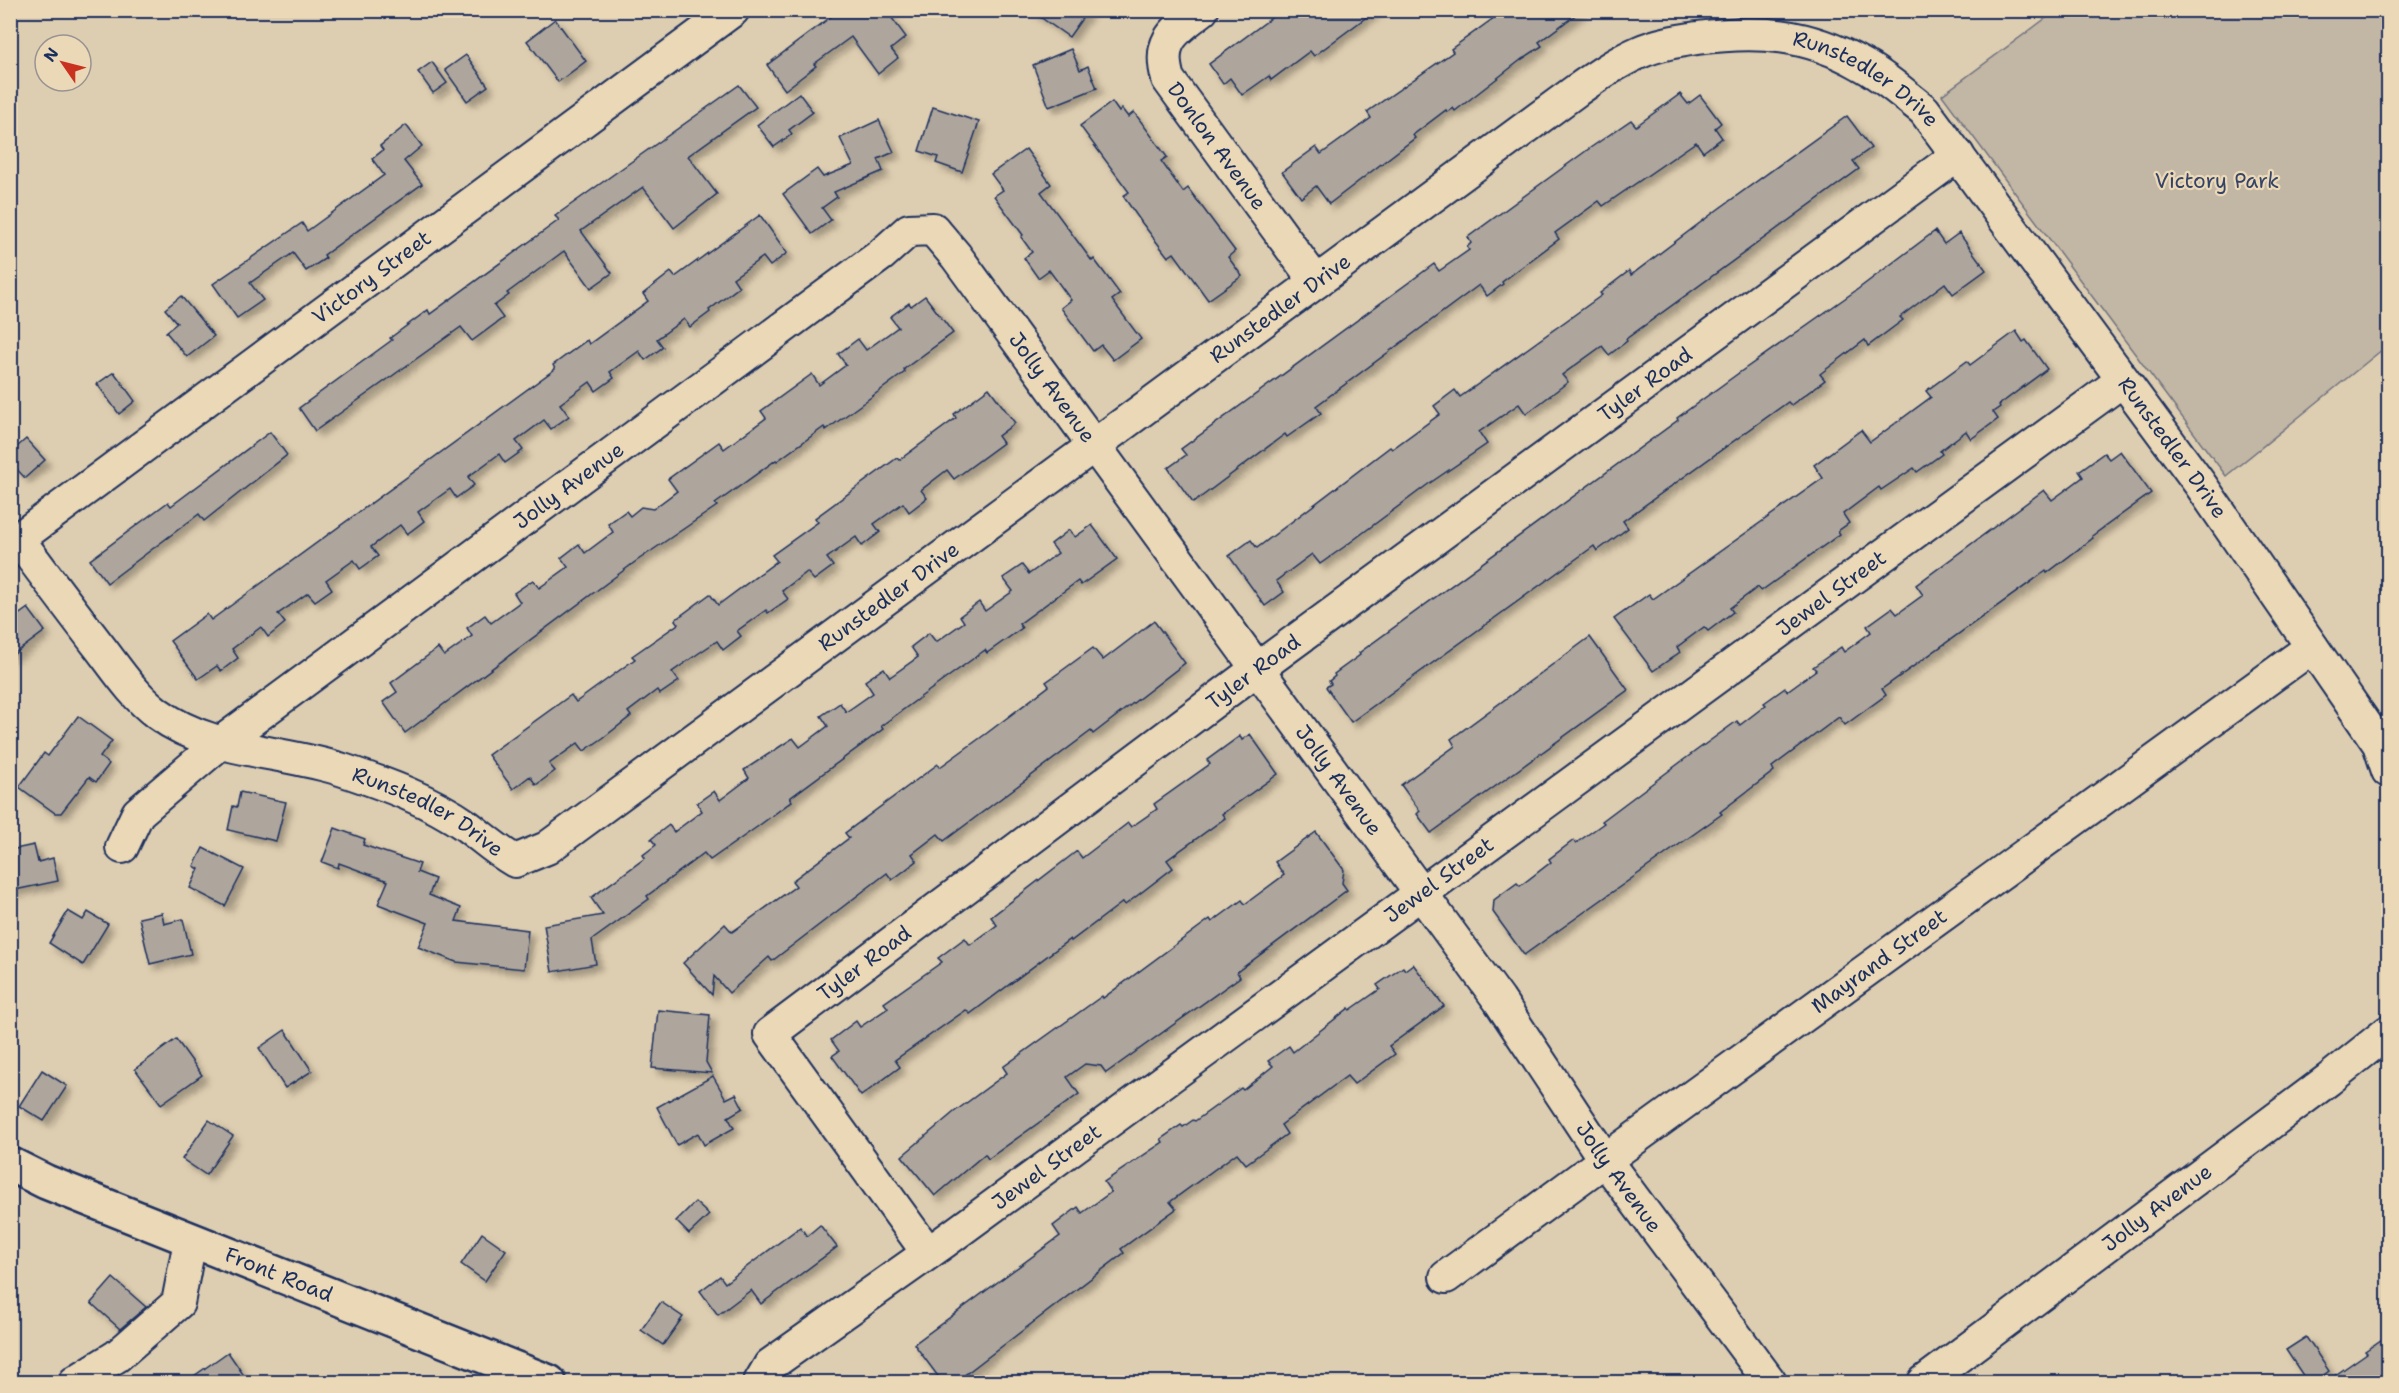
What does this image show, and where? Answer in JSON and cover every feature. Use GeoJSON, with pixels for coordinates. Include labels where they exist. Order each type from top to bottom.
{"type":"FeatureCollection","features":[{"type":"Feature","properties":{"kind":"main road","name":"Front Road"},"geometry":{"type":"LineString","coordinates":[[10,1164],[46,1182],[549,1383]]}},
{"type":"Feature","properties":{"kind":"street","name":"Victory Street"},"geometry":{"type":"LineString","coordinates":[[14,542],[733,10]]}},
{"type":"Feature","properties":{"kind":"street","name":"Donlon Avenue"},"geometry":{"type":"LineString","coordinates":[[1202,10],[1177,28],[1168,42],[1163,62],[1168,79],[1316,282]]}},
{"type":"Feature","properties":{"kind":"street","name":"Runstedler Drive"},"geometry":{"type":"LineString","coordinates":[[14,542],[132,690],[157,713],[219,744],[278,753],[341,770],[406,793],[467,826],[497,851],[514,861],[547,848],[1608,69],[1640,52],[1667,43],[1726,34],[1761,22],[1836,51],[1882,76],[1924,110],[2200,484],[2379,744],[2388,771]]}},
{"type":"Feature","properties":{"kind":"street","name":"Tyler Road"},"geometry":{"type":"LineString","coordinates":[[928,1253],[770,1034],[1257,669],[1958,154]]}},
{"type":"Feature","properties":{"kind":"street","name":"Jolly Avenue"},"geometry":{"type":"LineString","coordinates":[[122,847],[138,813],[219,744],[881,255],[909,230],[933,229],[956,256],[1503,1005],[1605,1160],[1770,1383]]}},
{"type":"Feature","properties":{"kind":"street","name":"Jewel Street"},"geometry":{"type":"LineString","coordinates":[[760,1383],[770,1365],[928,1253],[2123,380]]}},
{"type":"Feature","properties":{"kind":"street","name":"Mayrand Street"},"geometry":{"type":"LineString","coordinates":[[1446,1277],[2312,647]]}},
{"type":"Feature","properties":{"kind":"street","name":"Jolly Avenue"},"geometry":{"type":"LineString","coordinates":[[1924,1383],[2328,1080],[2388,1032]]}},
{"type":"Feature","properties":{"kind":"street"},"geometry":{"type":"LineString","coordinates":[[75,1383],[117,1356],[178,1303],[190,1240]]}},
{"type":"Feature","properties":{"kind":"green space","name":"Victory Park"},"geometry":{"type":"Polygon","coordinates":[[[2057,10],[2388,11],[2388,345],[2226,476],[1942,95],[2057,10]]]}},
{"type":"Feature","properties":{"kind":"building"},"geometry":{"type":"Polygon","coordinates":[[[840,10],[886,10],[906,37],[891,49],[898,58],[878,74],[851,37],[814,64],[816,66],[785,90],[767,65],[840,10]]]}},
{"type":"Feature","properties":{"kind":"building"},"geometry":{"type":"Polygon","coordinates":[[[1030,10],[1088,10],[1069,37],[1030,10]]]}},
{"type":"Feature","properties":{"kind":"building"},"geometry":{"type":"Polygon","coordinates":[[[1282,10],[1376,10],[1314,56],[1310,51],[1271,80],[1269,76],[1242,95],[1230,78],[1223,84],[1209,64],[1282,10]]]}},
{"type":"Feature","properties":{"kind":"building"},"geometry":{"type":"Polygon","coordinates":[[[1505,10],[1582,10],[1539,42],[1542,46],[1455,111],[1453,108],[1447,112],[1446,110],[1413,135],[1415,138],[1329,204],[1316,186],[1301,198],[1282,172],[1316,147],[1321,154],[1371,118],[1367,112],[1453,52],[1451,49],[1505,10]]]}},
{"type":"Feature","properties":{"kind":"building"},"geometry":{"type":"Polygon","coordinates":[[[555,19],[586,61],[558,82],[527,41],[555,19]]]}},
{"type":"Feature","properties":{"kind":"building"},"geometry":{"type":"Polygon","coordinates":[[[1071,49],[1080,70],[1088,66],[1097,88],[1049,107],[1033,65],[1071,49]]]}},
{"type":"Feature","properties":{"kind":"building"},"geometry":{"type":"Polygon","coordinates":[[[466,55],[488,86],[467,101],[445,70],[466,55]]]}},
{"type":"Feature","properties":{"kind":"building"},"geometry":{"type":"Polygon","coordinates":[[[432,62],[447,83],[433,93],[418,72],[432,62]]]}},
{"type":"Feature","properties":{"kind":"building"},"geometry":{"type":"Polygon","coordinates":[[[739,85],[756,107],[688,156],[717,194],[674,228],[643,187],[581,231],[612,273],[591,288],[564,251],[507,293],[509,295],[494,306],[503,318],[472,341],[461,327],[315,431],[299,408],[392,340],[390,338],[428,310],[430,314],[559,220],[555,216],[739,85]]]}},
{"type":"Feature","properties":{"kind":"building"},"geometry":{"type":"Polygon","coordinates":[[[799,93],[813,112],[789,130],[792,134],[774,147],[757,125],[799,93]]]}},
{"type":"Feature","properties":{"kind":"building"},"geometry":{"type":"Polygon","coordinates":[[[1680,94],[1688,104],[1700,95],[1721,123],[1715,128],[1722,138],[1703,152],[1696,142],[1603,206],[1599,201],[1555,233],[1559,239],[1487,296],[1479,285],[1316,406],[1321,413],[1287,437],[1285,434],[1193,503],[1168,468],[1186,455],[1181,449],[1434,264],[1439,271],[1469,250],[1467,247],[1471,243],[1468,237],[1590,148],[1631,120],[1636,126],[1680,94]]]}},
{"type":"Feature","properties":{"kind":"building"},"geometry":{"type":"Polygon","coordinates":[[[1112,102],[1119,112],[1122,109],[1128,117],[1134,112],[1167,157],[1161,161],[1183,192],[1188,188],[1235,251],[1228,257],[1242,276],[1208,300],[1174,253],[1168,257],[1142,223],[1123,196],[1129,192],[1080,126],[1112,102]]]}},
{"type":"Feature","properties":{"kind":"building"},"geometry":{"type":"Polygon","coordinates":[[[933,107],[979,122],[962,172],[936,163],[938,157],[919,151],[933,107]]]}},
{"type":"Feature","properties":{"kind":"building"},"geometry":{"type":"Polygon","coordinates":[[[1847,116],[1871,148],[1853,161],[1859,169],[1626,339],[1627,341],[1609,355],[1602,346],[1562,375],[1568,382],[1526,414],[1519,404],[1479,432],[1487,444],[1320,564],[1312,554],[1276,581],[1284,592],[1265,606],[1229,556],[1251,540],[1257,548],[1390,447],[1392,449],[1440,414],[1434,406],[1455,390],[1460,397],[1602,295],[1600,293],[1629,271],[1631,275],[1847,116]]]}},
{"type":"Feature","properties":{"kind":"building"},"geometry":{"type":"Polygon","coordinates":[[[879,120],[894,152],[878,159],[883,171],[834,192],[837,197],[822,208],[831,220],[812,234],[783,194],[817,169],[823,177],[853,165],[840,138],[879,120]]]}},
{"type":"Feature","properties":{"kind":"building"},"geometry":{"type":"Polygon","coordinates":[[[406,125],[422,146],[404,161],[422,184],[324,255],[326,258],[306,271],[293,253],[250,283],[263,300],[237,318],[213,284],[302,223],[307,231],[384,175],[372,159],[383,150],[380,146],[406,125]]]}},
{"type":"Feature","properties":{"kind":"building"},"geometry":{"type":"Polygon","coordinates":[[[1026,149],[1051,184],[1041,192],[1092,261],[1094,259],[1120,294],[1112,300],[1141,339],[1113,360],[1101,345],[1093,351],[1061,308],[1071,300],[1049,270],[1038,278],[1024,258],[1032,252],[1021,237],[1023,235],[994,196],[1003,190],[991,174],[1026,149]]]}},
{"type":"Feature","properties":{"kind":"building"},"geometry":{"type":"Polygon","coordinates":[[[760,215],[787,253],[770,266],[763,257],[733,278],[739,287],[690,327],[684,319],[657,339],[663,347],[645,360],[639,351],[610,372],[614,378],[596,391],[590,382],[560,404],[569,416],[551,429],[544,420],[516,441],[523,450],[505,463],[499,454],[468,477],[474,485],[456,498],[450,489],[418,512],[424,521],[407,534],[400,525],[371,547],[378,556],[360,569],[354,560],[326,580],[332,589],[315,601],[308,593],[278,614],[285,623],[268,637],[261,627],[232,649],[238,658],[221,671],[217,666],[198,679],[170,641],[207,614],[211,620],[555,369],[553,365],[587,340],[589,344],[648,301],[643,294],[671,272],[675,277],[760,215]]]}},
{"type":"Feature","properties":{"kind":"building"},"geometry":{"type":"Polygon","coordinates":[[[1935,231],[1944,244],[1959,233],[1986,270],[1953,294],[1945,283],[1900,317],[1903,320],[1868,346],[1865,340],[1820,374],[1825,380],[1791,405],[1788,402],[1623,521],[1628,528],[1597,551],[1594,546],[1351,722],[1326,687],[1331,684],[1329,681],[1335,676],[1334,674],[1360,655],[1359,653],[1678,420],[1677,418],[1935,231]]]}},
{"type":"Feature","properties":{"kind":"building"},"geometry":{"type":"Polygon","coordinates":[[[181,296],[214,336],[187,357],[166,332],[177,323],[165,309],[181,296]]]}},
{"type":"Feature","properties":{"kind":"building"},"geometry":{"type":"Polygon","coordinates":[[[925,296],[953,333],[859,406],[826,430],[824,427],[776,460],[715,504],[717,506],[635,562],[405,733],[383,702],[397,692],[391,683],[438,648],[444,656],[472,636],[467,628],[485,615],[491,623],[520,602],[514,593],[533,580],[539,588],[568,567],[561,558],[579,544],[585,553],[613,532],[608,524],[626,511],[630,516],[641,507],[653,509],[677,491],[668,479],[719,442],[724,449],[766,418],[761,411],[812,374],[819,385],[846,365],[838,354],[858,339],[866,350],[898,327],[890,317],[909,303],[911,306],[925,296]]]}},
{"type":"Feature","properties":{"kind":"building"},"geometry":{"type":"Polygon","coordinates":[[[2016,331],[2023,342],[2026,340],[2047,369],[1999,405],[2000,407],[1993,412],[1998,419],[1971,439],[1966,431],[1940,451],[1942,454],[1917,472],[1914,468],[1881,490],[1879,487],[1843,514],[1849,523],[1838,531],[1840,534],[1761,591],[1758,587],[1730,608],[1733,612],[1708,631],[1704,627],[1677,647],[1680,652],[1653,671],[1614,619],[1649,594],[1653,599],[1823,478],[1814,465],[1861,430],[1870,442],[1931,397],[1926,391],[1967,361],[1970,365],[2016,331]]]}},
{"type":"Feature","properties":{"kind":"building"},"geometry":{"type":"Polygon","coordinates":[[[114,372],[135,401],[119,414],[97,384],[114,372]]]}},
{"type":"Feature","properties":{"kind":"building"},"geometry":{"type":"Polygon","coordinates":[[[989,388],[1015,423],[998,436],[1003,443],[954,479],[947,470],[921,490],[927,498],[909,512],[903,503],[874,524],[880,532],[862,546],[856,537],[827,558],[833,566],[814,580],[807,572],[782,591],[788,599],[768,613],[766,610],[737,631],[741,636],[723,650],[717,641],[672,672],[679,681],[660,694],[657,690],[628,712],[631,716],[603,738],[584,751],[578,743],[549,764],[555,771],[536,785],[530,776],[513,789],[488,755],[571,695],[576,702],[635,659],[632,656],[678,624],[675,620],[710,594],[718,605],[777,561],[772,555],[818,522],[815,518],[956,418],[954,414],[989,388]]]}},
{"type":"Feature","properties":{"kind":"building"},"geometry":{"type":"Polygon","coordinates":[[[270,432],[287,455],[204,521],[199,514],[107,583],[90,560],[168,502],[171,506],[270,432]]]}},
{"type":"Feature","properties":{"kind":"building"},"geometry":{"type":"Polygon","coordinates":[[[26,439],[45,460],[25,478],[10,462],[10,453],[26,439]]]}},
{"type":"Feature","properties":{"kind":"building"},"geometry":{"type":"Polygon","coordinates":[[[2120,451],[2151,493],[2092,536],[2093,538],[2047,573],[2046,571],[1882,689],[1886,695],[1845,725],[1839,717],[1772,767],[1774,771],[1720,812],[1722,814],[1524,955],[1493,912],[1494,900],[1517,883],[1520,886],[1551,862],[1549,859],[1574,840],[1576,843],[1604,823],[1602,821],[1737,721],[1740,725],[1766,705],[1764,703],[1785,688],[1787,691],[1816,670],[1813,667],[1841,647],[1844,652],[1871,632],[1867,626],[1892,608],[1897,614],[1923,595],[1916,585],[2044,490],[2052,500],[2083,477],[2079,471],[2104,453],[2109,459],[2120,451]]]}},
{"type":"Feature","properties":{"kind":"building"},"geometry":{"type":"Polygon","coordinates":[[[1092,525],[1117,559],[1081,585],[1078,581],[1019,624],[1022,628],[987,653],[985,650],[881,726],[883,729],[790,798],[792,801],[757,827],[710,860],[704,853],[647,896],[649,899],[592,940],[596,964],[552,972],[544,925],[603,915],[591,898],[645,858],[643,855],[656,845],[651,839],[669,825],[674,832],[702,811],[697,803],[714,791],[720,800],[749,778],[744,770],[793,738],[800,747],[828,726],[821,716],[840,703],[846,712],[873,693],[865,681],[884,668],[890,677],[918,657],[911,647],[929,633],[936,642],[964,622],[960,616],[979,602],[985,611],[1013,591],[1003,578],[1022,565],[1029,574],[1058,553],[1051,544],[1069,530],[1075,537],[1092,525]]]}},
{"type":"Feature","properties":{"kind":"building"},"geometry":{"type":"Polygon","coordinates":[[[28,608],[45,631],[10,657],[10,621],[28,608]]]}},
{"type":"Feature","properties":{"kind":"building"},"geometry":{"type":"Polygon","coordinates":[[[1154,621],[1185,663],[1093,734],[1091,731],[944,841],[938,834],[912,854],[917,861],[892,880],[887,873],[772,961],[769,957],[729,993],[714,976],[712,995],[683,963],[725,924],[732,932],[796,886],[792,881],[849,838],[845,833],[938,764],[940,767],[987,733],[1049,686],[1046,682],[1093,648],[1103,660],[1154,621]]]}},
{"type":"Feature","properties":{"kind":"building"},"geometry":{"type":"Polygon","coordinates":[[[1590,637],[1628,690],[1431,833],[1417,814],[1420,811],[1401,785],[1455,746],[1451,739],[1590,637]]]}},
{"type":"Feature","properties":{"kind":"building"},"geometry":{"type":"Polygon","coordinates":[[[78,716],[112,741],[100,757],[109,764],[96,782],[89,777],[61,813],[55,813],[19,787],[44,753],[48,756],[78,716]]]}},
{"type":"Feature","properties":{"kind":"building"},"geometry":{"type":"Polygon","coordinates":[[[1250,734],[1278,774],[1222,814],[1225,818],[1167,860],[1173,868],[1125,905],[1123,902],[1071,941],[1070,939],[970,1014],[966,1010],[895,1060],[900,1067],[861,1096],[832,1056],[839,1051],[831,1040],[856,1021],[860,1027],[888,1008],[884,1003],[942,962],[938,958],[965,938],[970,945],[997,925],[991,917],[1077,851],[1082,858],[1128,823],[1131,827],[1157,809],[1154,804],[1210,764],[1207,760],[1240,736],[1242,740],[1250,734]]]}},
{"type":"Feature","properties":{"kind":"building"},"geometry":{"type":"Polygon","coordinates":[[[240,792],[286,802],[276,841],[228,830],[233,806],[237,807],[240,792]]]}},
{"type":"Feature","properties":{"kind":"building"},"geometry":{"type":"Polygon","coordinates":[[[335,828],[365,839],[363,845],[420,864],[417,872],[435,879],[429,895],[461,908],[456,921],[528,930],[524,969],[456,962],[418,947],[428,923],[378,904],[388,881],[339,863],[338,868],[322,862],[335,828]]]}},
{"type":"Feature","properties":{"kind":"building"},"geometry":{"type":"Polygon","coordinates":[[[1316,832],[1344,870],[1342,883],[1347,890],[1237,972],[1240,977],[1106,1073],[1101,1066],[1085,1064],[1067,1077],[1079,1094],[988,1159],[985,1154],[935,1196],[902,1156],[954,1112],[1007,1073],[1003,1067],[1102,996],[1103,998],[1210,919],[1212,922],[1242,900],[1245,904],[1284,875],[1275,862],[1316,832]]]}},
{"type":"Feature","properties":{"kind":"building"},"geometry":{"type":"Polygon","coordinates":[[[34,845],[38,862],[53,858],[58,881],[10,891],[10,850],[34,845]]]}},
{"type":"Feature","properties":{"kind":"building"},"geometry":{"type":"Polygon","coordinates":[[[203,848],[244,869],[225,906],[190,888],[199,869],[194,866],[203,848]]]}},
{"type":"Feature","properties":{"kind":"building"},"geometry":{"type":"Polygon","coordinates":[[[68,911],[83,920],[88,912],[108,924],[83,965],[49,943],[68,911]]]}},
{"type":"Feature","properties":{"kind":"building"},"geometry":{"type":"Polygon","coordinates":[[[162,913],[164,924],[183,919],[191,954],[150,964],[139,918],[162,913]]]}},
{"type":"Feature","properties":{"kind":"building"},"geometry":{"type":"Polygon","coordinates":[[[1413,964],[1444,1006],[1389,1046],[1395,1054],[1354,1084],[1347,1076],[1281,1125],[1287,1134],[1246,1164],[1237,1153],[1170,1202],[1176,1209],[1121,1249],[1124,1253],[954,1383],[943,1383],[914,1344],[1060,1236],[1053,1226],[1078,1207],[1082,1213],[1111,1192],[1104,1182],[1163,1142],[1161,1139],[1181,1125],[1183,1127],[1195,1121],[1241,1088],[1243,1090],[1273,1066],[1268,1061],[1289,1046],[1293,1052],[1349,1008],[1350,1010],[1380,989],[1377,985],[1403,967],[1405,970],[1413,964]]]}},
{"type":"Feature","properties":{"kind":"building"},"geometry":{"type":"Polygon","coordinates":[[[658,1010],[710,1015],[706,1062],[712,1073],[652,1068],[658,1010]]]}},
{"type":"Feature","properties":{"kind":"building"},"geometry":{"type":"Polygon","coordinates":[[[285,1030],[312,1071],[285,1088],[259,1048],[285,1030]]]}},
{"type":"Feature","properties":{"kind":"building"},"geometry":{"type":"Polygon","coordinates":[[[176,1039],[202,1075],[161,1104],[135,1069],[176,1039]]]}},
{"type":"Feature","properties":{"kind":"building"},"geometry":{"type":"Polygon","coordinates":[[[42,1070],[67,1086],[44,1121],[19,1106],[42,1070]]]}},
{"type":"Feature","properties":{"kind":"building"},"geometry":{"type":"Polygon","coordinates":[[[713,1076],[726,1099],[736,1094],[743,1108],[728,1117],[734,1128],[704,1145],[698,1133],[677,1145],[657,1107],[713,1076]]]}},
{"type":"Feature","properties":{"kind":"building"},"geometry":{"type":"Polygon","coordinates":[[[209,1120],[233,1136],[206,1175],[182,1159],[209,1120]]]}},
{"type":"Feature","properties":{"kind":"building"},"geometry":{"type":"Polygon","coordinates":[[[695,1202],[709,1215],[689,1234],[676,1221],[695,1202]]]}},
{"type":"Feature","properties":{"kind":"building"},"geometry":{"type":"Polygon","coordinates":[[[820,1225],[837,1247],[761,1304],[751,1290],[718,1315],[700,1291],[720,1276],[725,1283],[800,1227],[807,1236],[820,1225]]]}},
{"type":"Feature","properties":{"kind":"building"},"geometry":{"type":"Polygon","coordinates":[[[482,1233],[506,1250],[485,1281],[461,1264],[482,1233]]]}},
{"type":"Feature","properties":{"kind":"building"},"geometry":{"type":"Polygon","coordinates":[[[113,1278],[146,1307],[120,1329],[91,1303],[113,1278]]]}},
{"type":"Feature","properties":{"kind":"building"},"geometry":{"type":"Polygon","coordinates":[[[661,1302],[683,1317],[663,1345],[641,1330],[661,1302]]]}},
{"type":"Feature","properties":{"kind":"building"},"geometry":{"type":"Polygon","coordinates":[[[2388,1335],[2388,1383],[2324,1383],[2367,1353],[2365,1351],[2388,1335]]]}},
{"type":"Feature","properties":{"kind":"building"},"geometry":{"type":"Polygon","coordinates":[[[2306,1337],[2329,1371],[2313,1383],[2308,1383],[2286,1350],[2306,1337]]]}},
{"type":"Feature","properties":{"kind":"building"},"geometry":{"type":"Polygon","coordinates":[[[228,1352],[249,1383],[184,1383],[228,1352]]]}}]}
